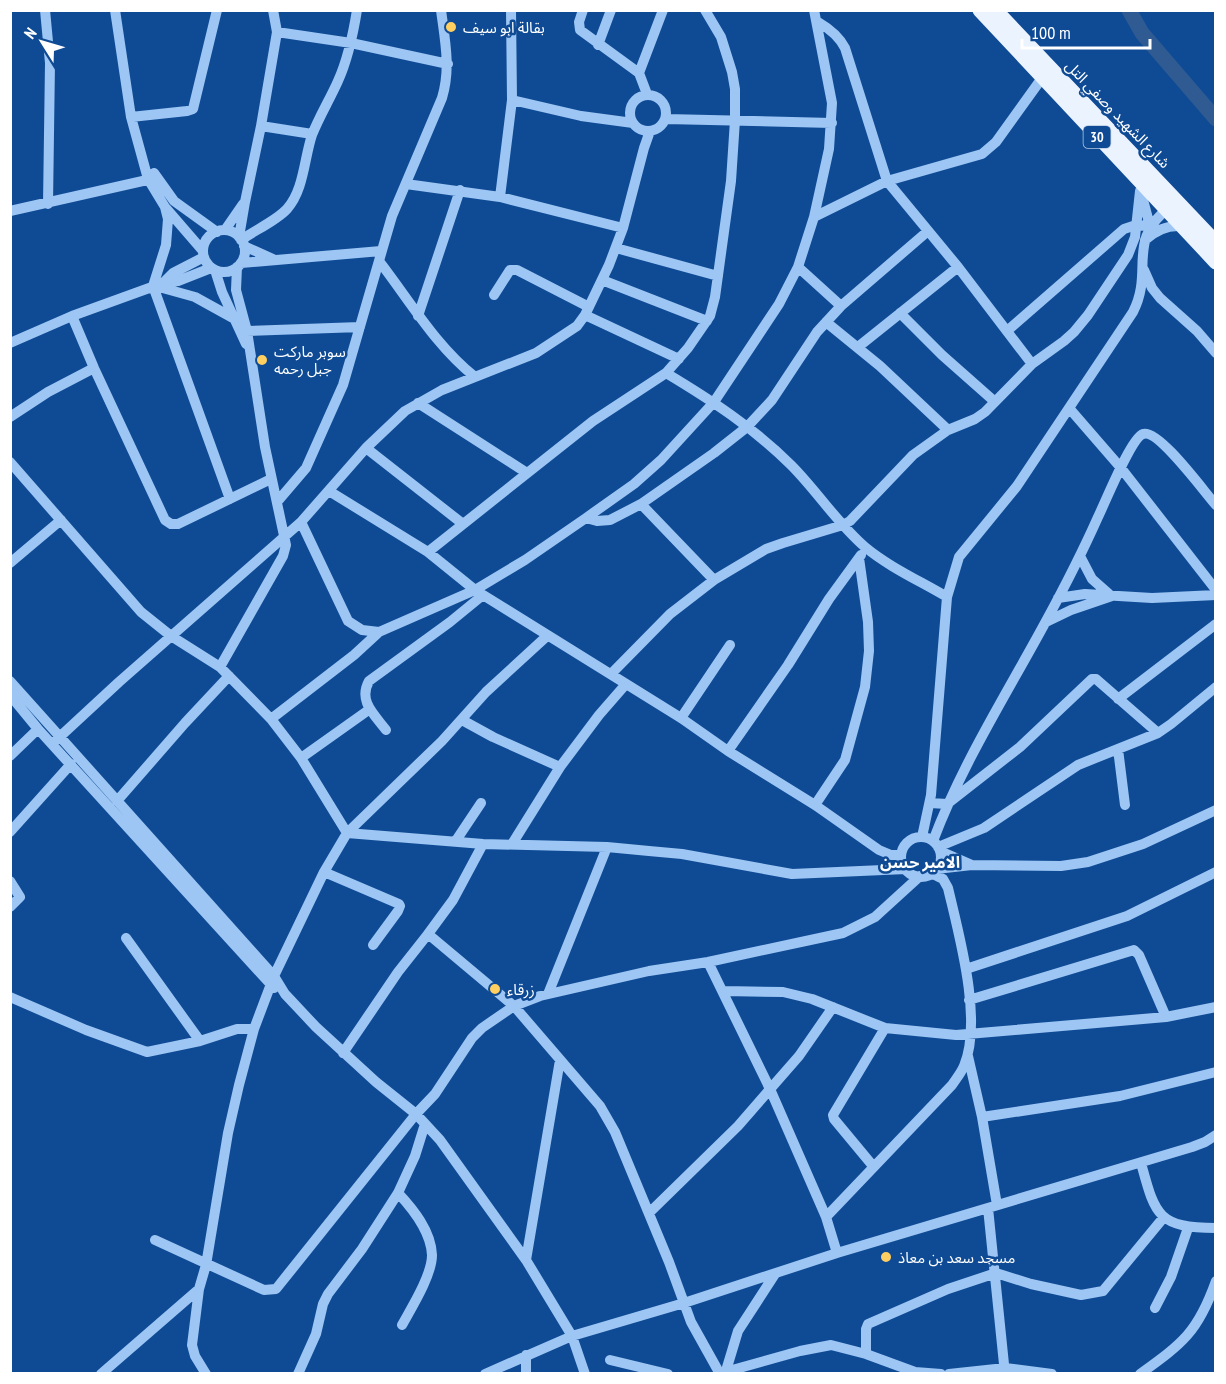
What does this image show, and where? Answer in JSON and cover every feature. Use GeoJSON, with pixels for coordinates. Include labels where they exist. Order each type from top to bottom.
{"type":"FeatureCollection","features":[{"type":"Feature","properties":{"kind":"main road","name":"شارع الشهيد وصفي التل"},"geometry":{"type":"LineString","coordinates":[[980,10],[1132,174],[1215,243]]}},
{"type":"Feature","properties":{"kind":"main road","name":"شارع الشهيد وصفي التل"},"geometry":{"type":"LineString","coordinates":[[995,10],[1171,205],[1181,226],[1215,262]]}},
{"type":"Feature","properties":{"kind":"street"},"geometry":{"type":"LineString","coordinates":[[45,10],[50,63],[48,204]]}},
{"type":"Feature","properties":{"kind":"street"},"geometry":{"type":"LineString","coordinates":[[116,10],[131,117],[168,219],[166,245],[158,285],[230,499]]}},
{"type":"Feature","properties":{"kind":"street"},"geometry":{"type":"LineString","coordinates":[[131,117],[193,109],[217,10]]}},
{"type":"Feature","properties":{"kind":"street"},"geometry":{"type":"LineString","coordinates":[[220,667],[283,556],[285,536],[271,479],[247,331],[236,290],[239,265],[244,258],[242,241],[244,201],[261,126],[277,32],[273,10]]}},
{"type":"Feature","properties":{"kind":"street"},"geometry":{"type":"LineString","coordinates":[[242,241],[288,207],[301,179],[312,134],[339,80],[351,43],[357,10]]}},
{"type":"Feature","properties":{"kind":"street"},"geometry":{"type":"LineString","coordinates":[[277,502],[303,474],[343,385],[392,216],[442,98],[447,81],[448,64],[441,10]]}},
{"type":"Feature","properties":{"kind":"street"},"geometry":{"type":"LineString","coordinates":[[500,197],[512,100],[511,10]]}},
{"type":"Feature","properties":{"kind":"street"},"geometry":{"type":"LineString","coordinates":[[583,10],[579,22],[580,30],[639,73],[647,94]]}},
{"type":"Feature","properties":{"kind":"street"},"geometry":{"type":"LineString","coordinates":[[598,45],[611,10]]}},
{"type":"Feature","properties":{"kind":"street"},"geometry":{"type":"LineString","coordinates":[[639,73],[663,10]]}},
{"type":"Feature","properties":{"kind":"street"},"geometry":{"type":"LineString","coordinates":[[428,552],[593,421],[666,373],[680,359],[707,321],[714,305],[731,182],[735,89],[721,37],[705,10]]}},
{"type":"Feature","properties":{"kind":"street"},"geometry":{"type":"LineString","coordinates":[[386,730],[364,697],[364,690],[369,681],[450,622],[479,592],[634,484],[662,460],[714,402],[779,304],[798,267],[814,218],[829,149],[832,123],[831,97],[814,10]]}},
{"type":"Feature","properties":{"kind":"street"},"geometry":{"type":"LineString","coordinates":[[818,22],[832,31],[845,48],[887,181],[958,267],[1032,364]]}},
{"type":"Feature","properties":{"kind":"street"},"geometry":{"type":"LineString","coordinates":[[277,32],[351,43],[448,64]]}},
{"type":"Feature","properties":{"kind":"street"},"geometry":{"type":"LineString","coordinates":[[814,218],[887,181],[973,157],[988,150],[1042,78]]}},
{"type":"Feature","properties":{"kind":"street"},"geometry":{"type":"LineString","coordinates":[[647,94],[656,95],[663,101],[667,110],[666,119],[660,127],[650,131],[640,130],[633,123],[630,114],[632,104],[638,97],[647,94]]}},
{"type":"Feature","properties":{"kind":"street"},"geometry":{"type":"LineString","coordinates":[[512,100],[581,116],[633,123]]}},
{"type":"Feature","properties":{"kind":"street"},"geometry":{"type":"LineString","coordinates":[[666,119],[832,123]]}},
{"type":"Feature","properties":{"kind":"street"},"geometry":{"type":"LineString","coordinates":[[261,126],[312,134]]}},
{"type":"Feature","properties":{"kind":"street"},"geometry":{"type":"LineString","coordinates":[[57,741],[171,636],[301,522],[366,448],[405,411],[442,390],[536,353],[568,333],[587,311],[616,248],[650,131]]}},
{"type":"Feature","properties":{"kind":"street"},"geometry":{"type":"LineString","coordinates":[[1132,174],[1140,191],[1150,226]]}},
{"type":"Feature","properties":{"kind":"street"},"geometry":{"type":"LineString","coordinates":[[10,211],[152,179]]}},
{"type":"Feature","properties":{"kind":"street"},"geometry":{"type":"LineString","coordinates":[[152,179],[174,201],[221,231],[273,259]]}},
{"type":"Feature","properties":{"kind":"street"},"geometry":{"type":"LineString","coordinates":[[406,184],[500,197],[623,228]]}},
{"type":"Feature","properties":{"kind":"street"},"geometry":{"type":"LineString","coordinates":[[418,315],[460,190]]}},
{"type":"Feature","properties":{"kind":"street"},"geometry":{"type":"LineString","coordinates":[[611,674],[670,614],[714,580],[766,549],[843,525],[856,516],[913,455],[948,430],[975,419],[985,412],[1032,364],[1064,341],[1088,315],[1125,262],[1133,243],[1140,191]]}},
{"type":"Feature","properties":{"kind":"street"},"geometry":{"type":"LineString","coordinates":[[158,285],[204,254],[207,239],[221,231],[244,201]]}},
{"type":"Feature","properties":{"kind":"street"},"geometry":{"type":"LineString","coordinates":[[922,837],[930,803],[947,597],[959,557],[1005,502],[1137,304],[1142,287],[1145,240],[1150,226],[1171,205]]}},
{"type":"Feature","properties":{"kind":"street"},"geometry":{"type":"LineString","coordinates":[[165,207],[204,254],[213,269],[250,353]]}},
{"type":"Feature","properties":{"kind":"street"},"geometry":{"type":"LineString","coordinates":[[1007,331],[1118,234],[1136,225],[1150,226]]}},
{"type":"Feature","properties":{"kind":"street"},"geometry":{"type":"LineString","coordinates":[[1145,240],[1159,230],[1170,226],[1181,226]]}},
{"type":"Feature","properties":{"kind":"street"},"geometry":{"type":"LineString","coordinates":[[586,518],[597,521],[610,520],[641,504],[747,427],[772,400],[826,322],[841,306],[928,231]]}},
{"type":"Feature","properties":{"kind":"street"},"geometry":{"type":"LineString","coordinates":[[616,248],[718,276]]}},
{"type":"Feature","properties":{"kind":"street"},"geometry":{"type":"LineString","coordinates":[[10,343],[72,316],[158,285],[213,269],[226,272],[239,265],[273,259],[380,256]]}},
{"type":"Feature","properties":{"kind":"street"},"geometry":{"type":"LineString","coordinates":[[380,256],[418,315],[454,359],[475,377]]}},
{"type":"Feature","properties":{"kind":"street"},"geometry":{"type":"LineString","coordinates":[[1142,266],[1152,288],[1160,298],[1197,331],[1215,353]]}},
{"type":"Feature","properties":{"kind":"street"},"geometry":{"type":"LineString","coordinates":[[798,267],[841,306]]}},
{"type":"Feature","properties":{"kind":"street"},"geometry":{"type":"LineString","coordinates":[[858,347],[958,267]]}},
{"type":"Feature","properties":{"kind":"street"},"geometry":{"type":"LineString","coordinates":[[494,295],[510,270],[517,270],[587,311],[680,359]]}},
{"type":"Feature","properties":{"kind":"street"},"geometry":{"type":"LineString","coordinates":[[602,280],[707,321]]}},
{"type":"Feature","properties":{"kind":"street"},"geometry":{"type":"LineString","coordinates":[[158,285],[195,297],[234,319]]}},
{"type":"Feature","properties":{"kind":"street"},"geometry":{"type":"LineString","coordinates":[[900,313],[942,355],[994,401]]}},
{"type":"Feature","properties":{"kind":"street"},"geometry":{"type":"LineString","coordinates":[[72,316],[165,520],[171,524],[178,524],[271,479]]}},
{"type":"Feature","properties":{"kind":"street"},"geometry":{"type":"LineString","coordinates":[[826,322],[858,347],[948,430]]}},
{"type":"Feature","properties":{"kind":"street"},"geometry":{"type":"LineString","coordinates":[[247,331],[360,327]]}},
{"type":"Feature","properties":{"kind":"street"},"geometry":{"type":"LineString","coordinates":[[10,417],[48,392],[94,368]]}},
{"type":"Feature","properties":{"kind":"street"},"geometry":{"type":"LineString","coordinates":[[666,373],[714,402],[776,451],[866,547],[947,597]]}},
{"type":"Feature","properties":{"kind":"street"},"geometry":{"type":"LineString","coordinates":[[418,403],[528,473]]}},
{"type":"Feature","properties":{"kind":"street"},"geometry":{"type":"LineString","coordinates":[[1069,408],[1121,468],[1215,590]]}},
{"type":"Feature","properties":{"kind":"street"},"geometry":{"type":"LineString","coordinates":[[934,871],[939,864],[937,846],[947,804],[996,709],[1046,622],[1138,437],[1149,433],[1164,443],[1215,505]]}},
{"type":"Feature","properties":{"kind":"street"},"geometry":{"type":"LineString","coordinates":[[366,448],[463,524]]}},
{"type":"Feature","properties":{"kind":"street"},"geometry":{"type":"LineString","coordinates":[[10,462],[130,601],[171,636],[220,667],[271,719],[301,758],[347,833]]}},
{"type":"Feature","properties":{"kind":"street"},"geometry":{"type":"LineString","coordinates":[[330,491],[428,552],[479,592],[681,718],[879,850],[891,855],[901,855]]}},
{"type":"Feature","properties":{"kind":"street"},"geometry":{"type":"LineString","coordinates":[[641,504],[714,580]]}},
{"type":"Feature","properties":{"kind":"street"},"geometry":{"type":"LineString","coordinates":[[10,563],[61,520]]}},
{"type":"Feature","properties":{"kind":"street"},"geometry":{"type":"LineString","coordinates":[[301,522],[348,621],[354,627],[362,630],[379,632]]}},
{"type":"Feature","properties":{"kind":"street"},"geometry":{"type":"LineString","coordinates":[[728,751],[866,547]]}},
{"type":"Feature","properties":{"kind":"street"},"geometry":{"type":"LineString","coordinates":[[1080,556],[1092,579],[1112,596]]}},
{"type":"Feature","properties":{"kind":"street"},"geometry":{"type":"LineString","coordinates":[[815,806],[845,760],[866,687],[869,651],[868,622],[859,558]]}},
{"type":"Feature","properties":{"kind":"street"},"geometry":{"type":"LineString","coordinates":[[271,719],[345,662],[379,632],[479,592]]}},
{"type":"Feature","properties":{"kind":"street"},"geometry":{"type":"LineString","coordinates":[[1058,598],[1085,594],[1152,598],[1215,595]]}},
{"type":"Feature","properties":{"kind":"street"},"geometry":{"type":"LineString","coordinates":[[1046,622],[1071,610],[1112,596]]}},
{"type":"Feature","properties":{"kind":"street"},"geometry":{"type":"LineString","coordinates":[[1118,699],[1215,624]]}},
{"type":"Feature","properties":{"kind":"street"},"geometry":{"type":"LineString","coordinates":[[206,1374],[195,1356],[192,1345],[199,1289],[206,1265],[228,1133],[254,1029],[272,981],[324,872],[347,833],[462,720],[486,693],[547,636]]}},
{"type":"Feature","properties":{"kind":"street"},"geometry":{"type":"LineString","coordinates":[[681,718],[730,645]]}},
{"type":"Feature","properties":{"kind":"street"},"geometry":{"type":"LineString","coordinates":[[117,801],[229,675]]}},
{"type":"Feature","properties":{"kind":"street"},"geometry":{"type":"LineString","coordinates":[[930,803],[947,804],[1020,747],[1090,680],[1096,679],[1158,733]]}},
{"type":"Feature","properties":{"kind":"street"},"geometry":{"type":"LineString","coordinates":[[10,681],[57,741],[71,764],[272,981],[344,1053],[416,1114],[440,1140],[526,1260],[572,1336],[585,1374]]}},
{"type":"Feature","properties":{"kind":"street"},"geometry":{"type":"LineString","coordinates":[[512,844],[560,767],[598,715],[626,684]]}},
{"type":"Feature","properties":{"kind":"street"},"geometry":{"type":"LineString","coordinates":[[937,846],[984,828],[1078,765],[1158,733],[1215,687]]}},
{"type":"Feature","properties":{"kind":"street"},"geometry":{"type":"LineString","coordinates":[[10,695],[38,729],[57,741],[117,801],[272,981]]}},
{"type":"Feature","properties":{"kind":"street"},"geometry":{"type":"LineString","coordinates":[[301,758],[370,709]]}},
{"type":"Feature","properties":{"kind":"street"},"geometry":{"type":"LineString","coordinates":[[462,720],[492,737],[560,767]]}},
{"type":"Feature","properties":{"kind":"street"},"geometry":{"type":"LineString","coordinates":[[10,756],[38,729]]}},
{"type":"Feature","properties":{"kind":"street"},"geometry":{"type":"LineString","coordinates":[[1118,749],[1125,805]]}},
{"type":"Feature","properties":{"kind":"street"},"geometry":{"type":"LineString","coordinates":[[10,832],[71,764]]}},
{"type":"Feature","properties":{"kind":"street"},"geometry":{"type":"LineString","coordinates":[[455,842],[481,803]]}},
{"type":"Feature","properties":{"kind":"street"},"geometry":{"type":"LineString","coordinates":[[154,1240],[264,1290],[276,1289],[416,1114],[439,1089],[472,1038],[482,1028],[514,1006],[548,994],[649,971],[708,962],[843,933],[858,927],[890,905],[920,876],[934,871],[972,865],[1050,867],[1088,862],[1114,855],[1169,833],[1215,810]]}},
{"type":"Feature","properties":{"kind":"street"},"geometry":{"type":"LineString","coordinates":[[347,833],[483,844],[607,848],[682,854],[792,874],[906,870]]}},
{"type":"Feature","properties":{"kind":"street"},"geometry":{"type":"LineString","coordinates":[[920,876],[906,870],[901,855],[905,844],[922,837],[972,865]]}},
{"type":"Feature","properties":{"kind":"street"},"geometry":{"type":"LineString","coordinates":[[344,1053],[398,972],[453,900],[483,844]]}},
{"type":"Feature","properties":{"kind":"street"},"geometry":{"type":"LineString","coordinates":[[548,994],[607,848]]}},
{"type":"Feature","properties":{"kind":"street"},"geometry":{"type":"LineString","coordinates":[[826,1216],[952,1085],[965,1065],[971,1035],[966,969],[948,888],[944,879],[934,871]]}},
{"type":"Feature","properties":{"kind":"street"},"geometry":{"type":"LineString","coordinates":[[324,872],[396,902],[400,906],[373,945]]}},
{"type":"Feature","properties":{"kind":"street"},"geometry":{"type":"LineString","coordinates":[[966,969],[1127,916],[1215,872]]}},
{"type":"Feature","properties":{"kind":"street"},"geometry":{"type":"LineString","coordinates":[[10,881],[20,897],[10,907]]}},
{"type":"Feature","properties":{"kind":"street"},"geometry":{"type":"LineString","coordinates":[[428,934],[514,1006],[600,1106],[649,1213],[691,1322],[724,1373]]}},
{"type":"Feature","properties":{"kind":"street"},"geometry":{"type":"LineString","coordinates":[[126,938],[200,1041]]}},
{"type":"Feature","properties":{"kind":"street"},"geometry":{"type":"LineString","coordinates":[[969,1000],[1134,950],[1139,955],[1166,1017]]}},
{"type":"Feature","properties":{"kind":"street"},"geometry":{"type":"LineString","coordinates":[[708,962],[770,1089],[826,1216],[837,1253]]}},
{"type":"Feature","properties":{"kind":"street"},"geometry":{"type":"LineString","coordinates":[[724,991],[783,992],[833,1007],[885,1028],[946,1035],[971,1035],[1166,1017],[1215,1007]]}},
{"type":"Feature","properties":{"kind":"street"},"geometry":{"type":"LineString","coordinates":[[10,998],[140,1051],[153,1052],[200,1041],[237,1029],[254,1029]]}},
{"type":"Feature","properties":{"kind":"street"},"geometry":{"type":"LineString","coordinates":[[649,1213],[738,1126],[799,1056],[833,1007]]}},
{"type":"Feature","properties":{"kind":"street"},"geometry":{"type":"LineString","coordinates":[[873,1166],[833,1115],[885,1028]]}},
{"type":"Feature","properties":{"kind":"street"},"geometry":{"type":"LineString","coordinates":[[967,1054],[982,1117],[992,1207],[1005,1371]]}},
{"type":"Feature","properties":{"kind":"street"},"geometry":{"type":"LineString","coordinates":[[526,1260],[560,1060]]}},
{"type":"Feature","properties":{"kind":"street"},"geometry":{"type":"LineString","coordinates":[[982,1117],[1120,1096],[1215,1072]]}},
{"type":"Feature","properties":{"kind":"street"},"geometry":{"type":"LineString","coordinates":[[298,1374],[316,1334],[321,1311],[328,1294],[362,1249],[398,1193],[415,1156],[425,1124]]}},
{"type":"Feature","properties":{"kind":"street"},"geometry":{"type":"LineString","coordinates":[[485,1374],[572,1336],[684,1303],[837,1253],[1192,1147],[1215,1135]]}},
{"type":"Feature","properties":{"kind":"street"},"geometry":{"type":"LineString","coordinates":[[1141,1162],[1150,1197],[1156,1210],[1164,1217],[1188,1228],[1215,1228]]}},
{"type":"Feature","properties":{"kind":"street"},"geometry":{"type":"LineString","coordinates":[[398,1193],[412,1207],[424,1230],[432,1254],[425,1280],[402,1325]]}},
{"type":"Feature","properties":{"kind":"street"},"geometry":{"type":"LineString","coordinates":[[866,1354],[868,1324],[948,1289],[996,1273],[1031,1284],[1081,1295],[1097,1293],[1109,1286],[1164,1217]]}},
{"type":"Feature","properties":{"kind":"street"},"geometry":{"type":"LineString","coordinates":[[1155,1308],[1171,1277],[1188,1228]]}},
{"type":"Feature","properties":{"kind":"street"},"geometry":{"type":"LineString","coordinates":[[724,1373],[738,1331],[775,1274]]}},
{"type":"Feature","properties":{"kind":"street"},"geometry":{"type":"LineString","coordinates":[[1140,1374],[1175,1349],[1191,1333],[1202,1315],[1215,1281]]}},
{"type":"Feature","properties":{"kind":"street"},"geometry":{"type":"LineString","coordinates":[[101,1374],[199,1289]]}},
{"type":"Feature","properties":{"kind":"street"},"geometry":{"type":"LineString","coordinates":[[724,1373],[831,1345],[845,1347],[915,1373],[941,1374]]}},
{"type":"Feature","properties":{"kind":"street"},"geometry":{"type":"LineString","coordinates":[[526,1355],[526,1374]]}},
{"type":"Feature","properties":{"kind":"street"},"geometry":{"type":"LineString","coordinates":[[610,1360],[668,1374]]}},
{"type":"Feature","properties":{"kind":"street"},"geometry":{"type":"LineString","coordinates":[[949,1374],[1005,1371],[1052,1374]]}},
{"type":"Feature","properties":{"kind":"waterway"},"geometry":{"type":"LineString","coordinates":[[1129,10],[1142,33],[1216,119]]}},
{"type":"Feature","properties":{"kind":"place","name":"بقالة ابو سيف"},"geometry":{"type":"Point","coordinates":[451,27]}},
{"type":"Feature","properties":{"kind":"place","name":"سوبر ماركت جبل رحمه"},"geometry":{"type":"Point","coordinates":[262,360]}},
{"type":"Feature","properties":{"kind":"place","name":"زرقاء"},"geometry":{"type":"Point","coordinates":[495,989]}},
{"type":"Feature","properties":{"kind":"place","name":"مسجد سعد بن معاذ"},"geometry":{"type":"Point","coordinates":[886,1257]}},
{"type":"Feature","properties":{"kind":"district","name":"الامير حسن"},"geometry":{"type":"Point","coordinates":[920,862]}}]}
